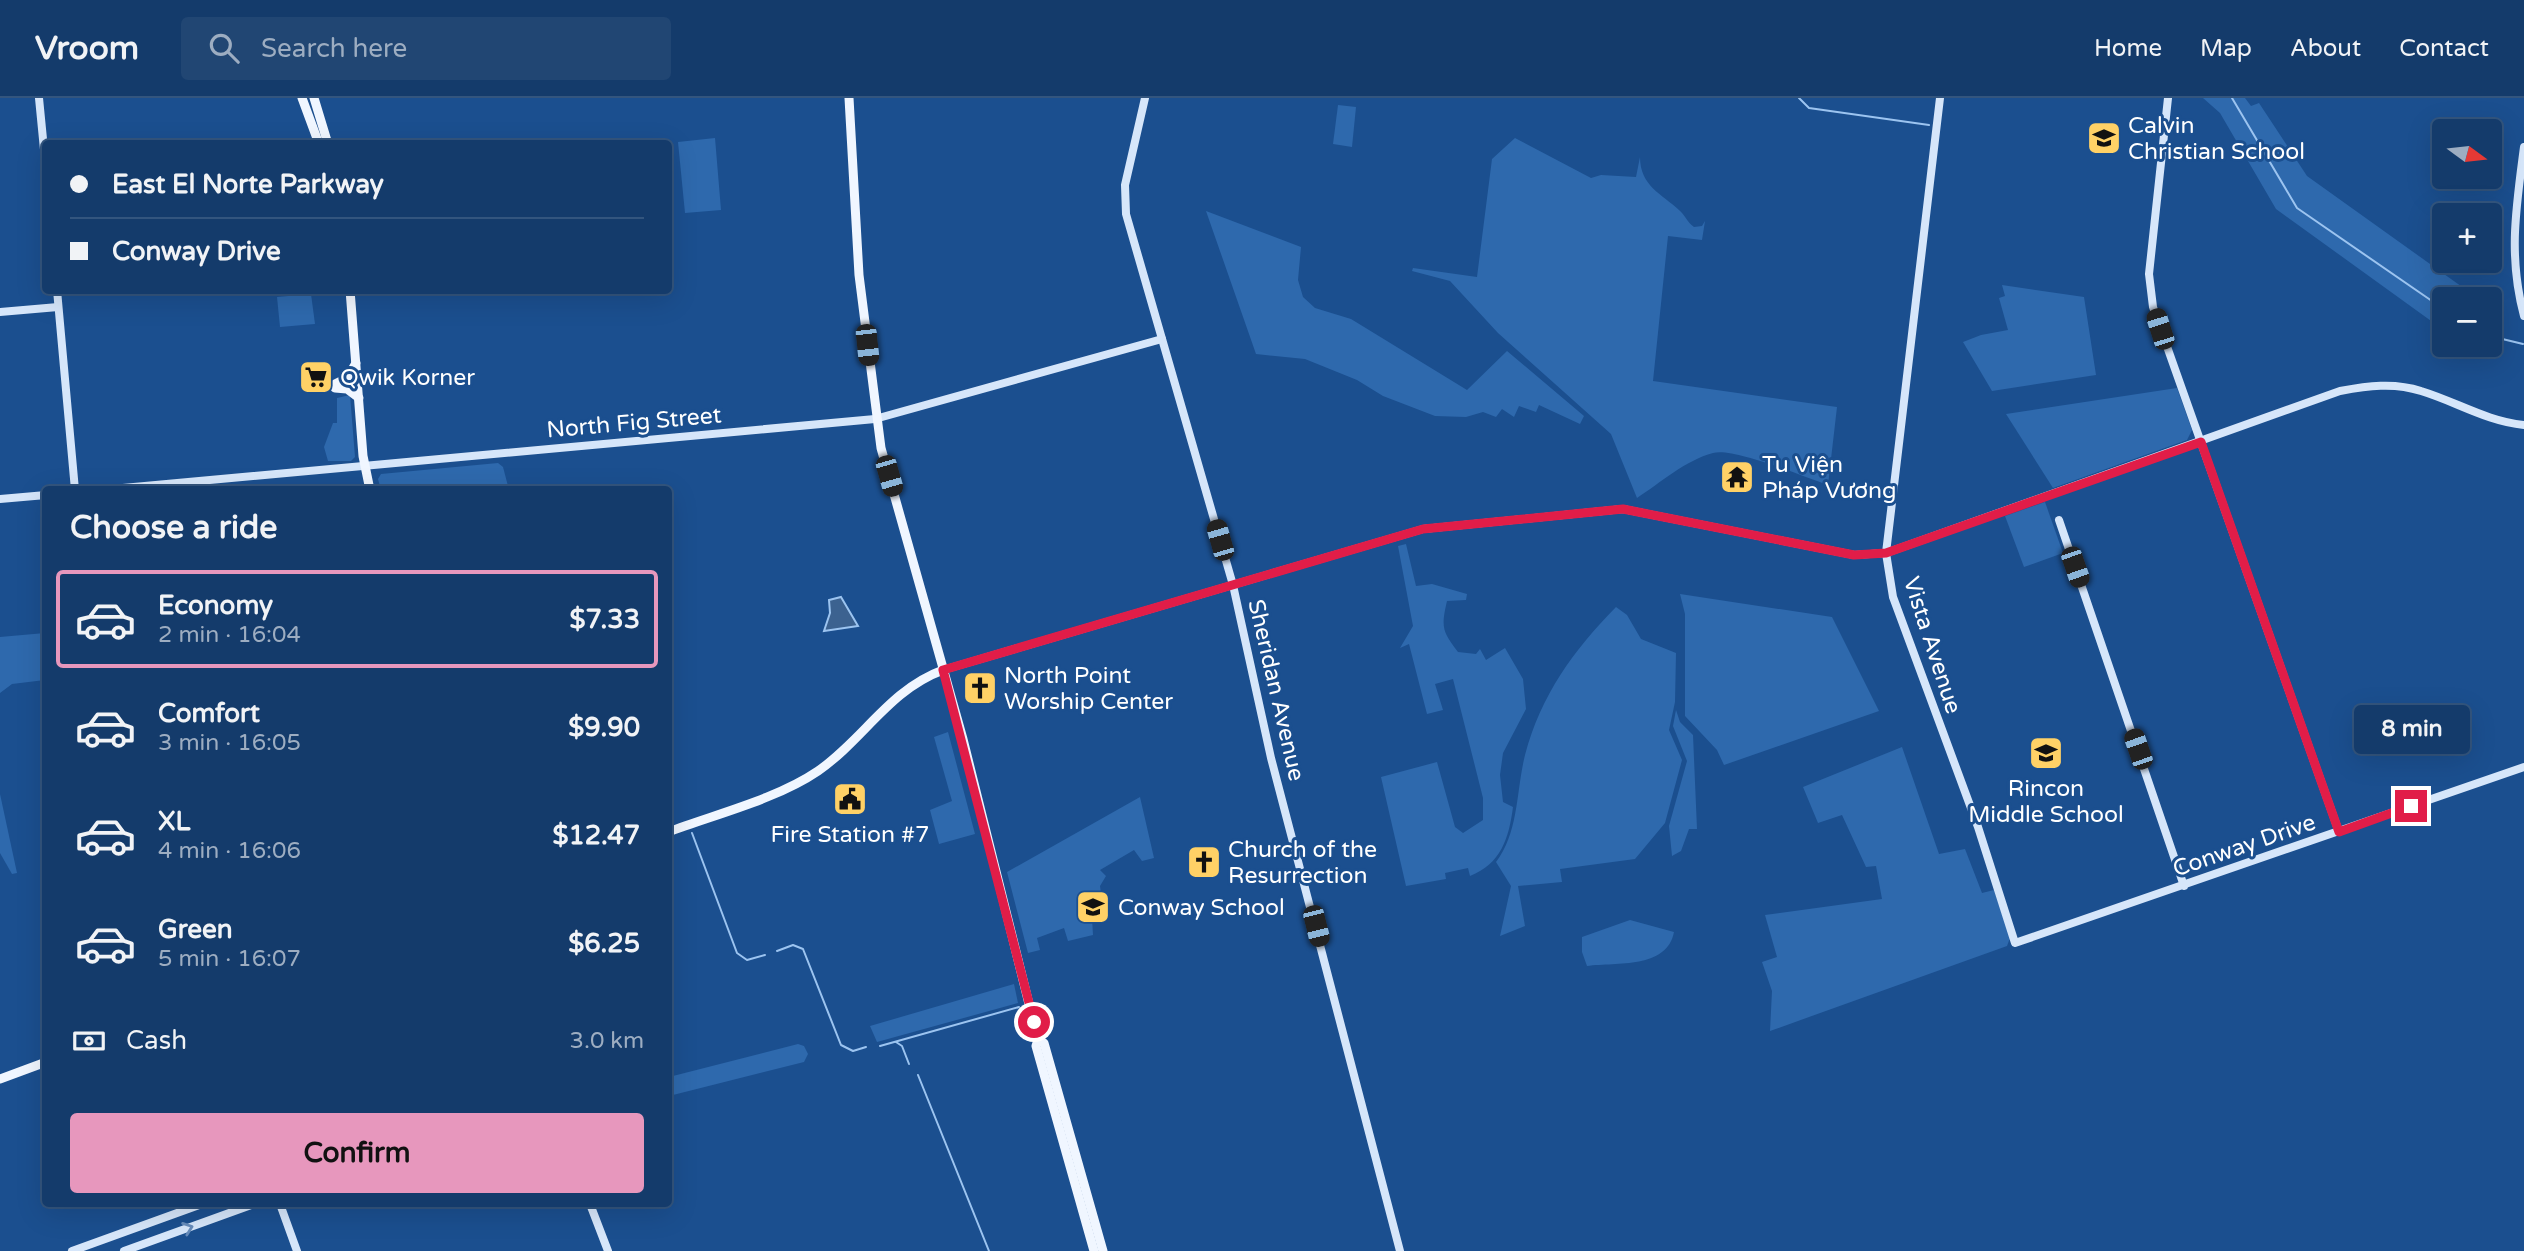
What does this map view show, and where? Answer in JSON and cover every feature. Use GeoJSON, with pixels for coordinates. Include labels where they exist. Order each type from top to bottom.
{"type":"FeatureCollection","features":[{"type":"Feature","properties":{"kind":"main road"},"geometry":{"type":"LineString","coordinates":[[302,98],[318,140]]}},
{"type":"Feature","properties":{"kind":"main road"},"geometry":{"type":"LineString","coordinates":[[314,98],[327,140]]}},
{"type":"Feature","properties":{"kind":"main road"},"geometry":{"type":"LineString","coordinates":[[849,98],[859,275],[875,419],[943,670],[1038,1040],[1036,1045],[1094,1251]]}},
{"type":"Feature","properties":{"kind":"main road"},"geometry":{"type":"LineString","coordinates":[[350,294],[365,466],[369,486]]}},
{"type":"Feature","properties":{"kind":"main road"},"geometry":{"type":"LineString","coordinates":[[356,361],[347,378],[332,385],[347,389],[359,398]]}},
{"type":"Feature","properties":{"kind":"main road"},"geometry":{"type":"LineString","coordinates":[[672,830],[804,780],[833,760],[898,694],[917,681],[943,670]]}},
{"type":"Feature","properties":{"kind":"main road"},"geometry":{"type":"LineString","coordinates":[[1038,1040],[1044,1043],[1103,1251]]}},
{"type":"Feature","properties":{"kind":"main road"},"geometry":{"type":"LineString","coordinates":[[0,1079],[42,1063]]}},
{"type":"Feature","properties":{"kind":"street"},"geometry":{"type":"LineString","coordinates":[[39,98],[43,140]]}},
{"type":"Feature","properties":{"kind":"street","name":"Sheridan Avenue"},"geometry":{"type":"LineString","coordinates":[[1144,98],[1124,201],[1233,585],[1271,758],[1400,1251]]}},
{"type":"Feature","properties":{"kind":"street","name":"Vista Avenue"},"geometry":{"type":"LineString","coordinates":[[1940,98],[1886,553],[1896,607],[1978,827],[2015,943]]}},
{"type":"Feature","properties":{"kind":"street"},"geometry":{"type":"LineString","coordinates":[[2168,98],[2149,274],[2153,307],[2339,832]]}},
{"type":"Feature","properties":{"kind":"street"},"geometry":{"type":"LineString","coordinates":[[2524,148],[2513,244],[2515,282],[2524,316]]}},
{"type":"Feature","properties":{"kind":"street"},"geometry":{"type":"LineString","coordinates":[[57,294],[75,486]]}},
{"type":"Feature","properties":{"kind":"street"},"geometry":{"type":"LineString","coordinates":[[0,312],[58,307]]}},
{"type":"Feature","properties":{"kind":"street","name":"North Fig Street"},"geometry":{"type":"LineString","coordinates":[[145,486],[875,419],[1162,339]]}},
{"type":"Feature","properties":{"kind":"street"},"geometry":{"type":"LineString","coordinates":[[943,670],[1423,529],[1603,509],[1641,511],[1854,555],[1886,553],[2340,391],[2382,385],[2423,391],[2477,415],[2501,423],[2524,425]]}},
{"type":"Feature","properties":{"kind":"street"},"geometry":{"type":"LineString","coordinates":[[0,499],[42,495]]}},
{"type":"Feature","properties":{"kind":"street"},"geometry":{"type":"LineString","coordinates":[[2059,520],[2184,886]]}},
{"type":"Feature","properties":{"kind":"street","name":"Conway Drive"},"geometry":{"type":"LineString","coordinates":[[2015,943],[2524,766]]}},
{"type":"Feature","properties":{"kind":"street"},"geometry":{"type":"LineString","coordinates":[[72,1251],[194,1207]]}},
{"type":"Feature","properties":{"kind":"street"},"geometry":{"type":"LineString","coordinates":[[124,1251],[246,1207]]}},
{"type":"Feature","properties":{"kind":"street"},"geometry":{"type":"LineString","coordinates":[[281,1207],[297,1251]]}},
{"type":"Feature","properties":{"kind":"street"},"geometry":{"type":"LineString","coordinates":[[591,1207],[608,1251]]}},
{"type":"Feature","properties":{"kind":"shaded area"},"geometry":{"type":"Polygon","coordinates":[[[2203,98],[2245,98],[2251,106],[2259,103],[2307,176],[2432,265],[2432,273],[2443,273],[2462,287],[2432,287],[2432,322],[2276,209],[2220,113],[2203,98]]]}},
{"type":"Feature","properties":{"kind":"shaded area"},"geometry":{"type":"Polygon","coordinates":[[[1338,105],[1356,107],[1352,147],[1333,144],[1338,105]]]}},
{"type":"Feature","properties":{"kind":"shaded area"},"geometry":{"type":"Polygon","coordinates":[[[715,138],[721,210],[685,213],[678,142],[715,138]]]}},
{"type":"Feature","properties":{"kind":"shaded area"},"geometry":{"type":"Polygon","coordinates":[[[1515,138],[1591,178],[1601,175],[1636,177],[1640,157],[1644,175],[1653,188],[1694,227],[1702,226],[1705,221],[1702,240],[1668,236],[1653,381],[1837,407],[1828,485],[1752,458],[1723,452],[1693,461],[1637,498],[1611,434],[1498,333],[1450,281],[1412,271],[1413,268],[1477,277],[1492,159],[1515,138]]]}},
{"type":"Feature","properties":{"kind":"shaded area"},"geometry":{"type":"Polygon","coordinates":[[[1206,211],[1301,247],[1298,280],[1303,297],[1315,308],[1351,319],[1467,390],[1507,351],[1584,416],[1580,424],[1539,405],[1536,412],[1519,406],[1514,417],[1502,409],[1496,417],[1483,412],[1466,417],[1435,416],[1383,396],[1357,380],[1305,359],[1256,354],[1206,211]]]}},
{"type":"Feature","properties":{"kind":"shaded area"},"geometry":{"type":"Polygon","coordinates":[[[2002,285],[2084,297],[2096,375],[1992,391],[1963,342],[1981,335],[2008,330],[1999,298],[2005,296],[2002,285]]]}},
{"type":"Feature","properties":{"kind":"shaded area"},"geometry":{"type":"Polygon","coordinates":[[[311,294],[315,324],[280,327],[277,297],[311,294]]]}},
{"type":"Feature","properties":{"kind":"shaded area"},"geometry":{"type":"Polygon","coordinates":[[[2177,388],[2192,430],[2187,440],[2053,488],[2006,414],[2177,388]]]}},
{"type":"Feature","properties":{"kind":"shaded area"},"geometry":{"type":"Polygon","coordinates":[[[350,395],[355,457],[351,461],[328,461],[324,447],[333,423],[337,423],[337,398],[350,395]]]}},
{"type":"Feature","properties":{"kind":"shaded area"},"geometry":{"type":"Polygon","coordinates":[[[498,463],[503,467],[508,486],[380,486],[378,479],[381,474],[498,463]]]}},
{"type":"Feature","properties":{"kind":"shaded area"},"geometry":{"type":"Polygon","coordinates":[[[2045,502],[2063,553],[2024,567],[2005,516],[2045,502]]]}},
{"type":"Feature","properties":{"kind":"shaded area"},"geometry":{"type":"Polygon","coordinates":[[[1406,544],[1416,586],[1432,584],[1467,594],[1466,600],[1447,601],[1444,617],[1446,633],[1458,652],[1476,654],[1480,649],[1486,660],[1505,648],[1523,679],[1526,709],[1503,753],[1500,775],[1503,802],[1513,807],[1502,849],[1489,865],[1470,876],[1468,868],[1445,873],[1446,879],[1406,886],[1381,777],[1437,762],[1455,827],[1463,833],[1483,820],[1483,798],[1453,679],[1435,684],[1443,710],[1427,714],[1409,644],[1400,648],[1413,626],[1398,546],[1406,544]]]}},
{"type":"Feature","properties":{"kind":"shaded area"},"geometry":{"type":"Polygon","coordinates":[[[1680,594],[1832,617],[1879,711],[1724,765],[1717,750],[1685,716],[1685,614],[1680,594]]]}},
{"type":"Feature","properties":{"kind":"shaded area"},"geometry":{"type":"Polygon","coordinates":[[[841,597],[858,626],[824,631],[830,613],[829,600],[841,597]]]}},
{"type":"Feature","properties":{"kind":"shaded area"},"geometry":{"type":"Polygon","coordinates":[[[1616,607],[1627,615],[1641,639],[1676,653],[1675,702],[1669,730],[1682,760],[1665,823],[1635,859],[1560,869],[1562,882],[1518,886],[1525,926],[1500,936],[1511,886],[1496,862],[1513,824],[1522,769],[1532,733],[1560,675],[1586,640],[1616,607]]]}},
{"type":"Feature","properties":{"kind":"shaded area"},"geometry":{"type":"Polygon","coordinates":[[[42,633],[42,680],[12,684],[0,693],[0,637],[42,633]]]}},
{"type":"Feature","properties":{"kind":"shaded area"},"geometry":{"type":"Polygon","coordinates":[[[1676,710],[1680,722],[1693,735],[1697,829],[1689,829],[1681,851],[1672,856],[1669,826],[1687,761],[1673,726],[1676,710]]]}},
{"type":"Feature","properties":{"kind":"shaded area"},"geometry":{"type":"Polygon","coordinates":[[[948,732],[975,834],[939,844],[930,810],[952,801],[934,737],[948,732]]]}},
{"type":"Feature","properties":{"kind":"shaded area"},"geometry":{"type":"Polygon","coordinates":[[[1902,747],[1939,854],[1965,849],[1982,893],[1994,890],[2010,938],[2007,946],[1770,1031],[1772,991],[1762,962],[1777,957],[1765,915],[1882,899],[1876,866],[1866,867],[1842,815],[1818,823],[1803,787],[1902,747]]]}},
{"type":"Feature","properties":{"kind":"shaded area"},"geometry":{"type":"Polygon","coordinates":[[[0,794],[17,873],[12,874],[0,853],[0,794]]]}},
{"type":"Feature","properties":{"kind":"shaded area"},"geometry":{"type":"Polygon","coordinates":[[[1140,797],[1154,858],[1142,861],[1134,850],[1100,870],[1106,876],[1100,886],[1102,900],[1092,918],[1093,935],[1068,941],[1064,928],[1037,938],[1040,950],[1028,953],[1007,872],[1140,797]]]}},
{"type":"Feature","properties":{"kind":"shaded area"},"geometry":{"type":"Polygon","coordinates":[[[1630,920],[1674,932],[1669,944],[1651,958],[1587,966],[1582,952],[1582,937],[1630,920]]]}},
{"type":"Feature","properties":{"kind":"shaded area"},"geometry":{"type":"Polygon","coordinates":[[[1014,984],[1018,1003],[877,1042],[870,1026],[1014,984]]]}},
{"type":"Feature","properties":{"kind":"shaded area"},"geometry":{"type":"Polygon","coordinates":[[[798,1044],[804,1046],[808,1054],[804,1062],[672,1095],[672,1076],[798,1044]]]}},
{"type":"Feature","properties":{"kind":"waterway"},"geometry":{"type":"LineString","coordinates":[[1799,98],[1809,108],[1929,125]]}},
{"type":"Feature","properties":{"kind":"waterway"},"geometry":{"type":"LineString","coordinates":[[2232,98],[2297,208],[2432,301]]}},
{"type":"Feature","properties":{"kind":"waterway"},"geometry":{"type":"LineString","coordinates":[[2502,339],[2523,344]]}},
{"type":"Feature","properties":{"kind":"waterway"},"geometry":{"type":"LineString","coordinates":[[692,833],[737,953],[747,960],[765,955]]}},
{"type":"Feature","properties":{"kind":"waterway"},"geometry":{"type":"LineString","coordinates":[[777,951],[793,945],[803,949],[841,1045],[853,1051],[866,1047]]}},
{"type":"Feature","properties":{"kind":"waterway"},"geometry":{"type":"LineString","coordinates":[[880,1046],[1019,1007]]}},
{"type":"Feature","properties":{"kind":"waterway"},"geometry":{"type":"LineString","coordinates":[[896,1042],[902,1046],[909,1064]]}},
{"type":"Feature","properties":{"kind":"waterway"},"geometry":{"type":"LineString","coordinates":[[918,1075],[989,1251]]}},
{"type":"Feature","properties":{"kind":"place","name":"Calvin Christian School"},"geometry":{"type":"Point","coordinates":[2104,138]}},
{"type":"Feature","properties":{"kind":"place","name":"Qwik Korner"},"geometry":{"type":"Point","coordinates":[316,377]}},
{"type":"Feature","properties":{"kind":"place","name":"Tu Viện Pháp Vương"},"geometry":{"type":"Point","coordinates":[1737,477]}},
{"type":"Feature","properties":{"kind":"place","name":"North Point Worship Center"},"geometry":{"type":"Point","coordinates":[980,688]}},
{"type":"Feature","properties":{"kind":"place","name":"Rincon Middle School"},"geometry":{"type":"Point","coordinates":[2046,753]}},
{"type":"Feature","properties":{"kind":"place","name":"Fire Station #7"},"geometry":{"type":"Point","coordinates":[850,799]}},
{"type":"Feature","properties":{"kind":"place","name":"Church of the Resurrection"},"geometry":{"type":"Point","coordinates":[1204,862]}},
{"type":"Feature","properties":{"kind":"place","name":"Conway School"},"geometry":{"type":"Point","coordinates":[1093,907]}},
{"type":"Feature","properties":{"kind":"route"},"geometry":{"type":"LineString","coordinates":[[1034,1022],[963,738],[943,670],[1394,535],[1423,529],[1603,509],[1632,509],[1854,555],[1872,555],[1886,553],[2201,442],[2339,832],[2411,806]]}}]}
